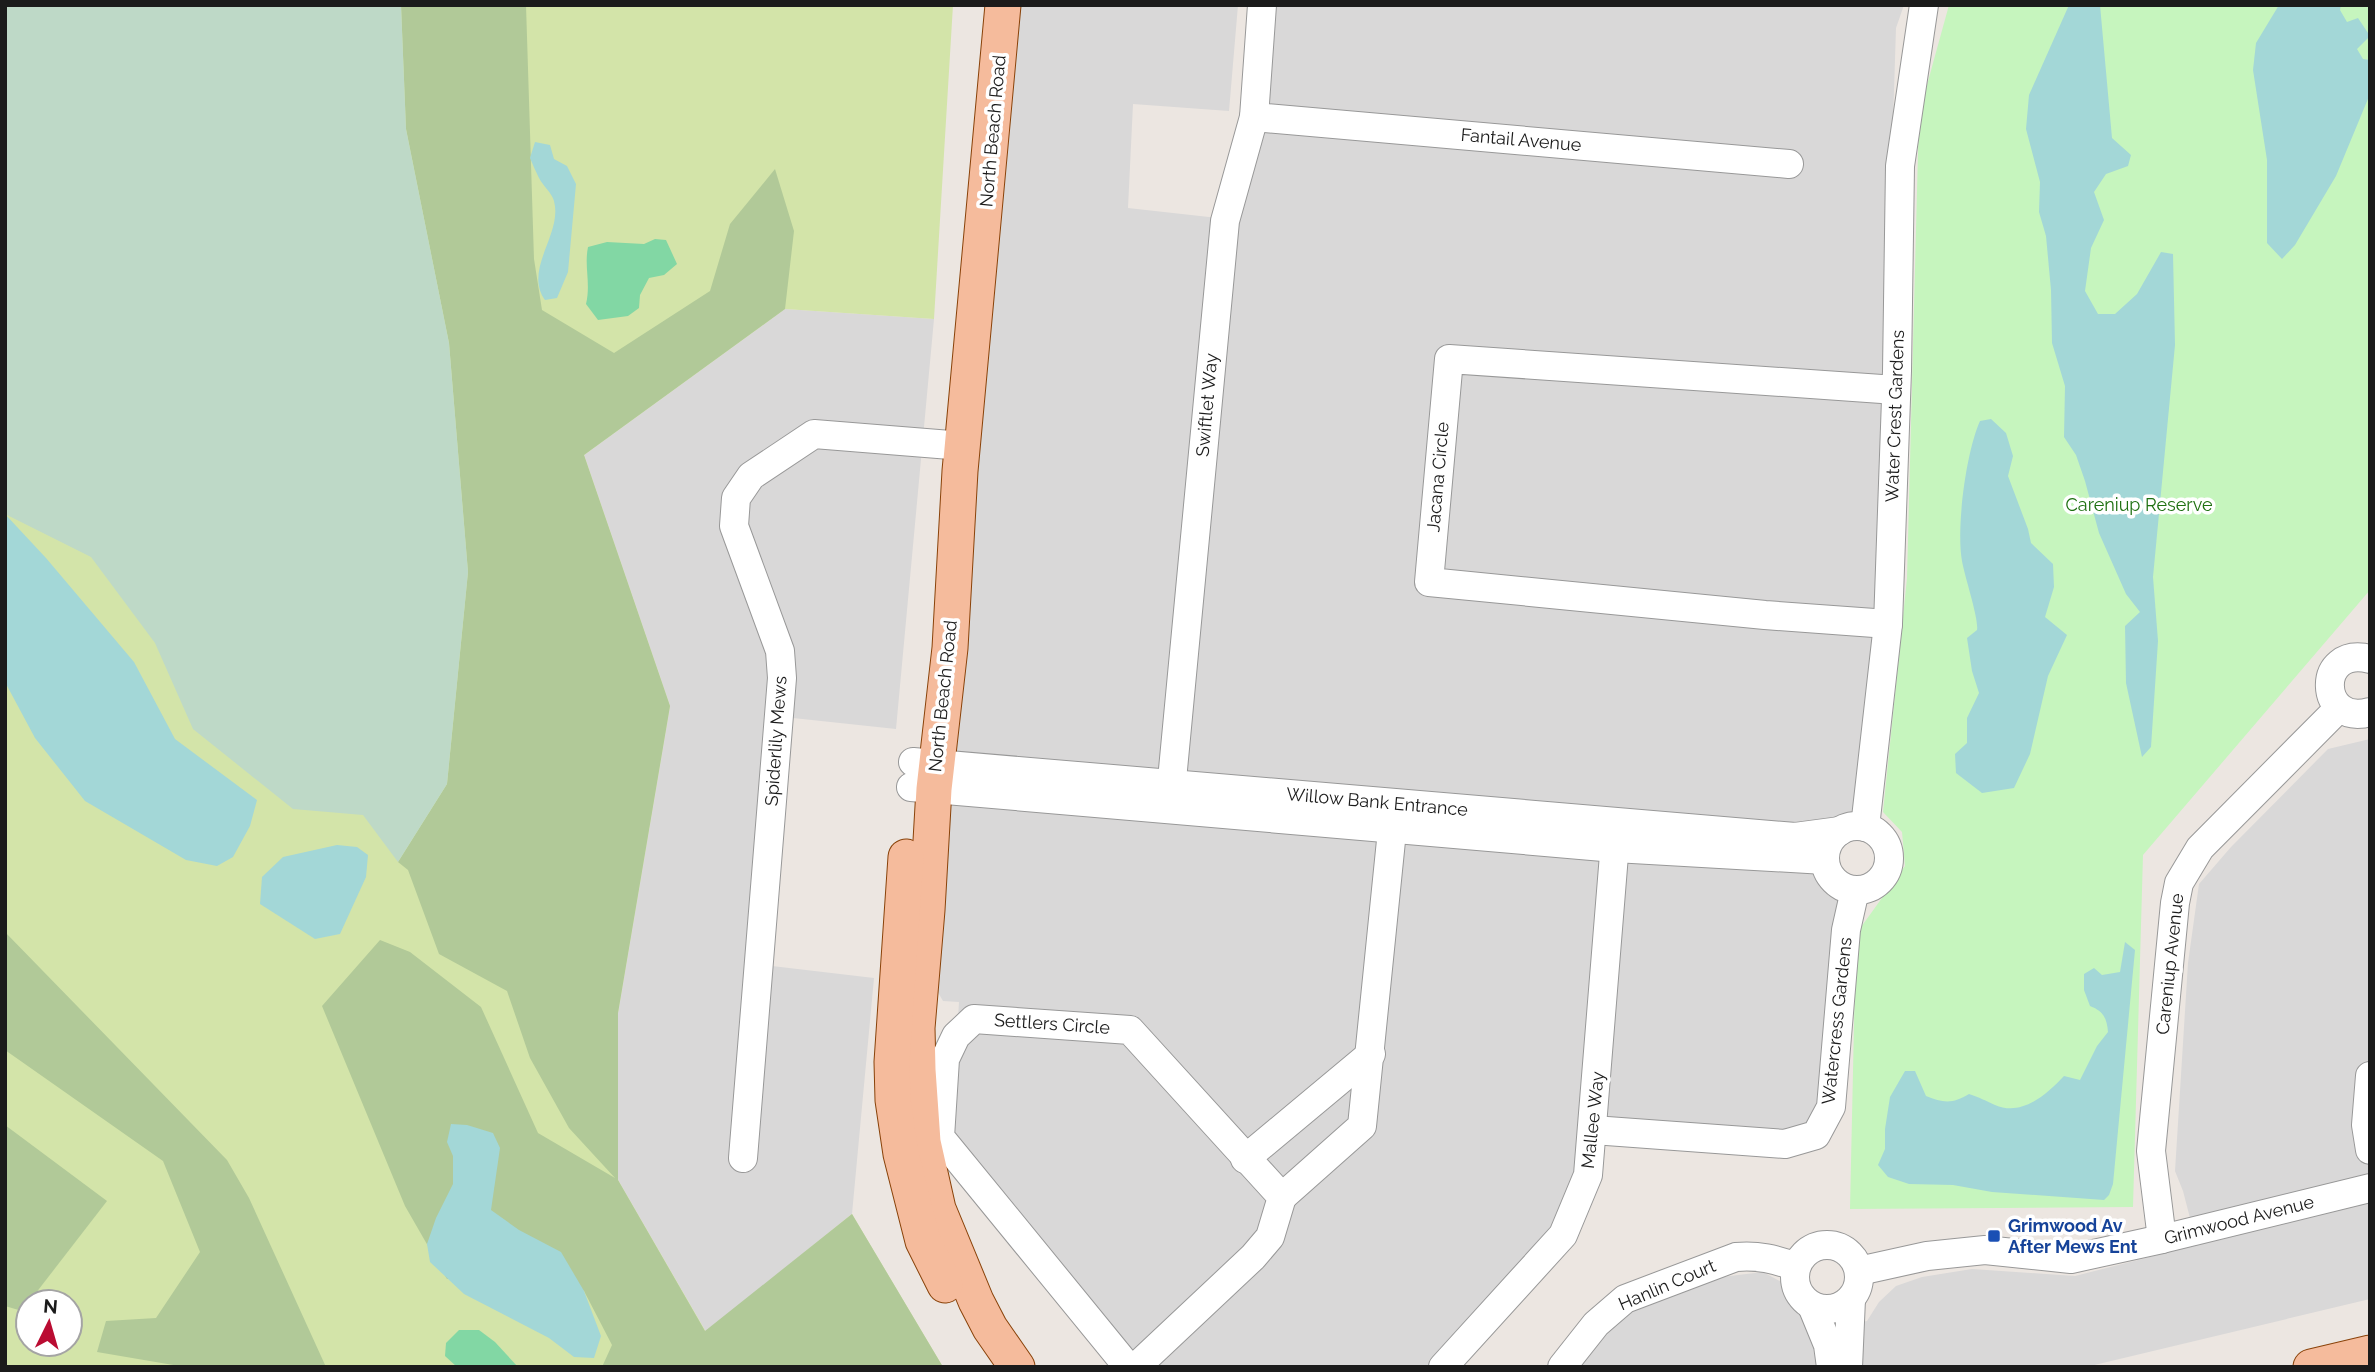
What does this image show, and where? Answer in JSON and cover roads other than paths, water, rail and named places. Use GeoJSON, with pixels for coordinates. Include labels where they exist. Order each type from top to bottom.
{"type":"FeatureCollection","features":[{"type":"Feature","properties":{"kind":"main road","name":"North Beach Road"},"geometry":{"type":"LineString","coordinates":[[953,445],[982,5]]}},
{"type":"Feature","properties":{"kind":"main road","name":"North Beach Road"},"geometry":{"type":"LineString","coordinates":[[1003,5],[953,445],[925,663],[923,776],[927,910],[917,1028],[919,1109],[937,1209],[957,1261],[990,1328],[1017,1367]]}},
{"type":"Feature","properties":{"kind":"main road","name":"North Beach Road"},"geometry":{"type":"LineString","coordinates":[[923,776],[892,1062],[893,1100],[901,1154],[923,1241],[963,1326],[992,1367]]}},
{"type":"Feature","properties":{"kind":"main road"},"geometry":{"type":"LineString","coordinates":[[2311,1367],[2370,1353]]}},
{"type":"Feature","properties":{"kind":"street","name":"Swiftlet Way"},"geometry":{"type":"LineString","coordinates":[[1170,796],[1225,221],[1254,117],[1262,5]]}},
{"type":"Feature","properties":{"kind":"street","name":"Water Crest Gardens"},"geometry":{"type":"LineString","coordinates":[[1852,829],[1888,624],[1900,166],[1924,5]]}},
{"type":"Feature","properties":{"kind":"street","name":"Fantail Avenue"},"geometry":{"type":"LineString","coordinates":[[1254,117],[1789,164]]}},
{"type":"Feature","properties":{"kind":"street","name":"Jacana Circle"},"geometry":{"type":"LineString","coordinates":[[1888,624],[1765,615],[1429,582],[1449,359],[1896,390]]}},
{"type":"Feature","properties":{"kind":"street","name":"Spiderlily Mews"},"geometry":{"type":"LineString","coordinates":[[743,1158],[782,678],[779,651],[734,526],[736,498],[751,476],[814,434],[953,445]]}},
{"type":"Feature","properties":{"kind":"street"},"geometry":{"type":"LineString","coordinates":[[2370,659],[2350,657],[2340,662],[2329,679],[2332,699],[2339,708],[2358,715],[2370,712]]}},
{"type":"Feature","properties":{"kind":"street","name":"Careniup Avenue"},"geometry":{"type":"LineString","coordinates":[[2162,1239],[2151,1151],[2179,883],[2200,848],[2339,708]]}},
{"type":"Feature","properties":{"kind":"street","name":"Willow Bank Entrance"},"geometry":{"type":"LineString","coordinates":[[923,776],[1616,835],[1825,860]]}},
{"type":"Feature","properties":{"kind":"street"},"geometry":{"type":"LineString","coordinates":[[1136,1367],[1270,1237],[1282,1197],[1362,1126],[1393,816]]}},
{"type":"Feature","properties":{"kind":"street","name":"Willow Bank Entrance"},"geometry":{"type":"LineString","coordinates":[[1616,835],[1794,837],[1852,829]]}},
{"type":"Feature","properties":{"kind":"street"},"geometry":{"type":"LineString","coordinates":[[1852,829],[1882,838],[1889,858],[1883,878],[1865,889],[1855,890],[1835,881],[1828,872],[1825,860],[1826,849],[1832,839],[1852,829]]}},
{"type":"Feature","properties":{"kind":"street","name":"Mallee Way"},"geometry":{"type":"LineString","coordinates":[[1443,1367],[1563,1235],[1588,1175],[1616,835]]}},
{"type":"Feature","properties":{"kind":"street","name":"Watercress Gardens"},"geometry":{"type":"LineString","coordinates":[[1593,1130],[1784,1144],[1816,1135],[1830,1107],[1843,954],[1855,890]]}},
{"type":"Feature","properties":{"kind":"street","name":"Settlers Circle"},"geometry":{"type":"LineString","coordinates":[[1128,1367],[940,1137],[945,1059],[956,1036],[974,1019],[1130,1030],[1282,1197]]}},
{"type":"Feature","properties":{"kind":"street"},"geometry":{"type":"LineString","coordinates":[[1245,1159],[1371,1054]]}},
{"type":"Feature","properties":{"kind":"street"},"geometry":{"type":"LineString","coordinates":[[2370,1076],[2366,1125],[2370,1150]]}},
{"type":"Feature","properties":{"kind":"street","name":"Grimwood Avenue"},"geometry":{"type":"LineString","coordinates":[[1859,1271],[1927,1256],[1985,1250],[2071,1259],[2370,1188]]}},
{"type":"Feature","properties":{"kind":"street"},"geometry":{"type":"LineString","coordinates":[[1812,1306],[1833,1309],[1843,1306],[1851,1299],[1860,1281],[1856,1261],[1840,1247],[1829,1245],[1809,1250],[1796,1267],[1799,1294],[1812,1306],[1828,1345],[1831,1367]]}},
{"type":"Feature","properties":{"kind":"street","name":"Hanlin Court"},"geometry":{"type":"LineString","coordinates":[[1562,1367],[1596,1324],[1625,1299],[1736,1257],[1753,1255],[1796,1267]]}},
{"type":"Feature","properties":{"kind":"street"},"geometry":{"type":"LineString","coordinates":[[1848,1367],[1851,1299]]}},
{"type":"Feature","properties":{"kind":"water"},"geometry":{"type":"Polygon","coordinates":[[[2069,5],[2100,5],[2112,138],[2131,155],[2128,166],[2106,174],[2094,192],[2104,220],[2091,248],[2085,291],[2098,314],[2115,314],[2137,294],[2161,252],[2173,254],[2175,345],[2153,577],[2158,641],[2151,747],[2142,757],[2126,683],[2125,626],[2140,612],[2126,594],[2099,533],[2076,455],[2064,437],[2065,386],[2052,343],[2046,236],[2039,212],[2040,182],[2026,129],[2029,95],[2069,5]]]}},
{"type":"Feature","properties":{"kind":"water"},"geometry":{"type":"Polygon","coordinates":[[[2279,5],[2341,5],[2340,10],[2347,22],[2358,18],[2370,36],[2357,49],[2363,59],[2370,60],[2370,94],[2336,176],[2295,245],[2282,259],[2267,243],[2267,160],[2253,70],[2256,43],[2279,5]]]}},
{"type":"Feature","properties":{"kind":"water"},"geometry":{"type":"Polygon","coordinates":[[[535,142],[550,145],[554,159],[567,166],[576,184],[568,272],[557,298],[545,300],[539,288],[538,276],[555,213],[553,198],[539,178],[530,158],[535,142]]]}},
{"type":"Feature","properties":{"kind":"water"},"geometry":{"type":"Polygon","coordinates":[[[1991,419],[2006,433],[2013,456],[2008,476],[2031,543],[2053,564],[2054,587],[2045,617],[2067,635],[2048,676],[2030,754],[2014,788],[1982,793],[1956,773],[1955,754],[1967,743],[1967,718],[1979,693],[1972,671],[1967,638],[1977,630],[1977,625],[1962,561],[1960,530],[1970,451],[1980,421],[1991,419]]]}},
{"type":"Feature","properties":{"kind":"water"},"geometry":{"type":"Polygon","coordinates":[[[5,514],[134,662],[175,739],[257,800],[250,826],[233,857],[217,866],[186,860],[85,801],[35,738],[5,682],[5,514]]]}},
{"type":"Feature","properties":{"kind":"water"},"geometry":{"type":"Polygon","coordinates":[[[337,845],[357,847],[368,855],[366,877],[340,934],[315,939],[260,904],[262,877],[283,857],[337,845]]]}},
{"type":"Feature","properties":{"kind":"water"},"geometry":{"type":"Polygon","coordinates":[[[2125,942],[2135,950],[2113,1184],[2104,1200],[1992,1192],[1953,1185],[1909,1184],[1888,1177],[1878,1165],[1885,1149],[1890,1097],[1905,1071],[1915,1071],[1926,1096],[1953,1101],[1969,1094],[2005,1108],[2033,1102],[2064,1076],[2080,1080],[2097,1046],[2108,1032],[2104,1016],[2090,1006],[2084,990],[2084,974],[2094,968],[2102,975],[2120,972],[2125,942]]]}},
{"type":"Feature","properties":{"kind":"water"},"geometry":{"type":"Polygon","coordinates":[[[451,1124],[467,1125],[493,1133],[500,1148],[491,1210],[519,1230],[561,1252],[584,1291],[601,1336],[594,1358],[574,1357],[549,1338],[464,1294],[430,1262],[427,1244],[453,1184],[453,1156],[447,1142],[451,1124]]]}},
{"type":"Feature","properties":{"kind":"place","name":"Grimwood Av After Mews Ent"},"geometry":{"type":"Point","coordinates":[1994,1236]}},
{"type":"Feature","properties":{"kind":"park label","name":"Careniup Reserve"},"geometry":{"type":"Point","coordinates":[2139,505]}}]}
